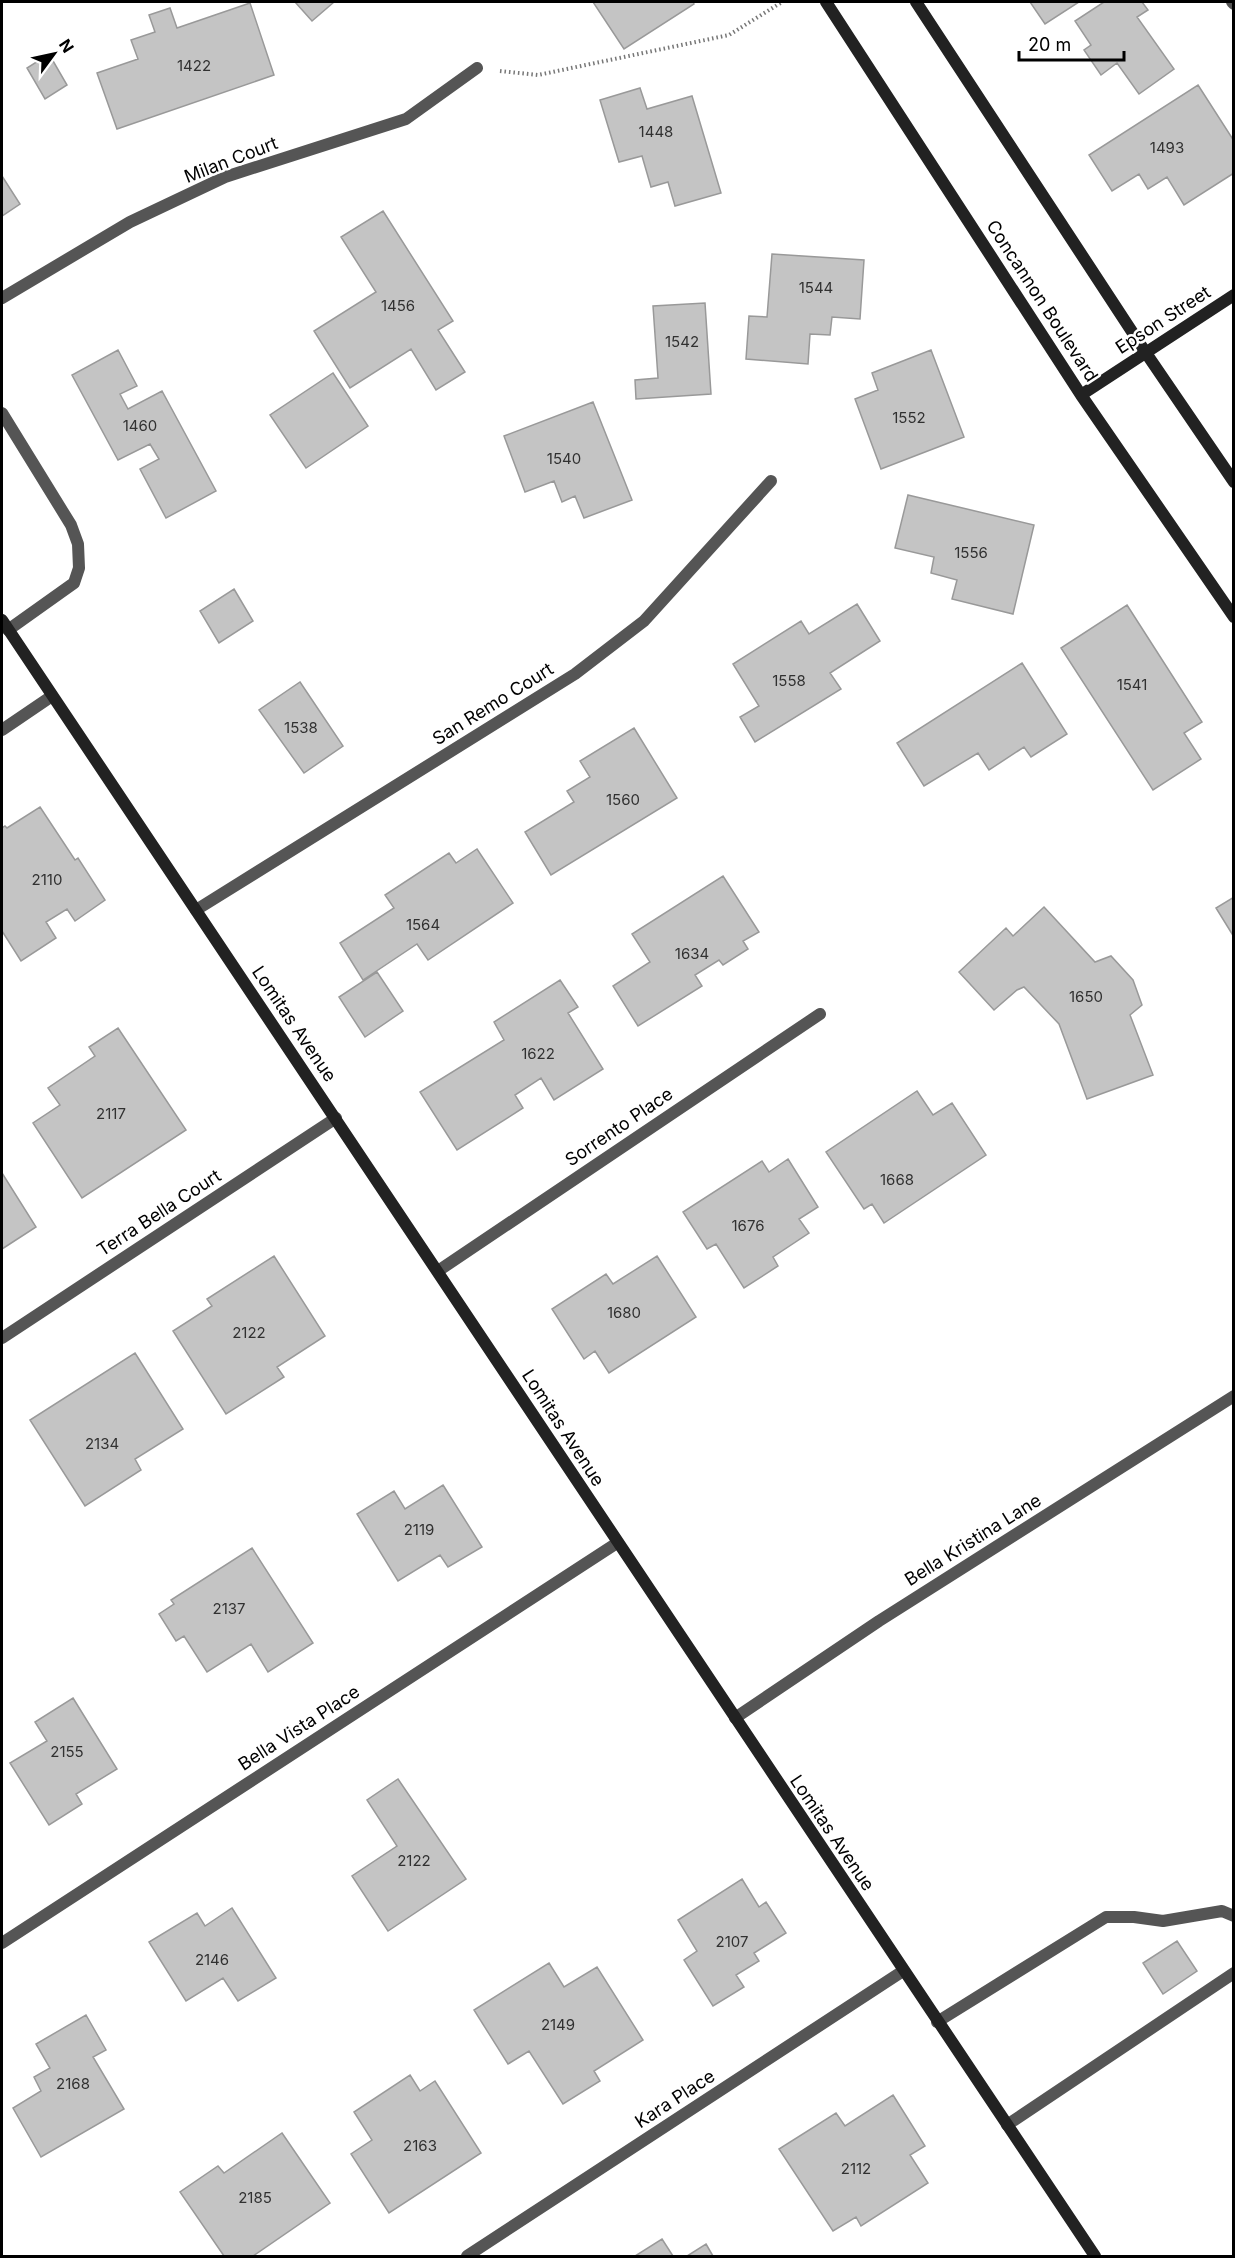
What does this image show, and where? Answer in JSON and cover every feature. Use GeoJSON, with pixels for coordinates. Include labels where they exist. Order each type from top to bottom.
{"type":"FeatureCollection","features":[{"type":"Feature","properties":{"kind":"street","name":"Concannon Boulevard"},"geometry":{"type":"LineString","coordinates":[[826,2],[1081,395],[1233,617]]}},
{"type":"Feature","properties":{"kind":"street"},"geometry":{"type":"LineString","coordinates":[[916,2],[1233,482]]}},
{"type":"Feature","properties":{"kind":"street","name":"Milan Court"},"geometry":{"type":"LineString","coordinates":[[2,298],[130,222],[225,177],[406,119],[477,68]]}},
{"type":"Feature","properties":{"kind":"street","name":"Epson Street"},"geometry":{"type":"LineString","coordinates":[[1081,395],[1233,295]]}},
{"type":"Feature","properties":{"kind":"street"},"geometry":{"type":"LineString","coordinates":[[2,413],[71,525],[78,544],[79,568],[75,583],[5,625]]}},
{"type":"Feature","properties":{"kind":"street","name":"San Remo Court"},"geometry":{"type":"LineString","coordinates":[[196,910],[575,674],[644,621],[771,481]]}},
{"type":"Feature","properties":{"kind":"street","name":"Lomitas Avenue"},"geometry":{"type":"LineString","coordinates":[[5,625],[1095,2256]]}},
{"type":"Feature","properties":{"kind":"street"},"geometry":{"type":"LineString","coordinates":[[2,730],[52,696]]}},
{"type":"Feature","properties":{"kind":"street","name":"Sorrento Place"},"geometry":{"type":"LineString","coordinates":[[438,1271],[820,1014]]}},
{"type":"Feature","properties":{"kind":"street","name":"Terra Bella Court"},"geometry":{"type":"LineString","coordinates":[[2,1338],[336,1118]]}},
{"type":"Feature","properties":{"kind":"street","name":"Bella Kristina Lane"},"geometry":{"type":"LineString","coordinates":[[735,1718],[879,1621],[1233,1396]]}},
{"type":"Feature","properties":{"kind":"street","name":"Bella Vista Place"},"geometry":{"type":"LineString","coordinates":[[2,1944],[617,1543]]}},
{"type":"Feature","properties":{"kind":"street"},"geometry":{"type":"LineString","coordinates":[[937,2022],[1106,1917],[1134,1917],[1163,1921],[1222,1911],[1233,1916]]}},
{"type":"Feature","properties":{"kind":"street","name":"Kara Place"},"geometry":{"type":"LineString","coordinates":[[466,2256],[903,1971]]}},
{"type":"Feature","properties":{"kind":"street"},"geometry":{"type":"LineString","coordinates":[[1007,2126],[1233,1973]]}},
{"type":"Feature","properties":{"kind":"path"},"geometry":{"type":"LineString","coordinates":[[477,68],[538,75],[729,35],[782,2]]}},
{"type":"Feature","properties":{"kind":"building"},"geometry":{"type":"Polygon","coordinates":[[[295,2],[334,2],[312,21],[295,2]]]}},
{"type":"Feature","properties":{"kind":"building"},"geometry":{"type":"Polygon","coordinates":[[[593,2],[693,2],[694,4],[624,49],[593,2]]]}},
{"type":"Feature","properties":{"kind":"building"},"geometry":{"type":"Polygon","coordinates":[[[1030,2],[1079,2],[1045,24],[1030,2]]]}},
{"type":"Feature","properties":{"kind":"building"},"geometry":{"type":"Polygon","coordinates":[[[1104,2],[1142,2],[1148,10],[1137,17],[1174,69],[1139,94],[1117,63],[1101,75],[1084,50],[1091,45],[1075,21],[1104,2]]]}},
{"type":"Feature","properties":{"kind":"building"},"geometry":{"type":"Polygon","coordinates":[[[250,3],[274,75],[117,129],[97,73],[138,59],[131,40],[155,32],[149,15],[170,8],[177,28],[250,3]]]}},
{"type":"Feature","properties":{"kind":"building"},"geometry":{"type":"Polygon","coordinates":[[[49,54],[67,85],[45,99],[27,68],[49,54]]]}},
{"type":"Feature","properties":{"kind":"building"},"geometry":{"type":"Polygon","coordinates":[[[1198,85],[1234,141],[1234,173],[1184,205],[1167,177],[1148,189],[1139,174],[1112,191],[1089,155],[1198,85]]]}},
{"type":"Feature","properties":{"kind":"building"},"geometry":{"type":"Polygon","coordinates":[[[640,88],[647,109],[692,96],[721,193],[675,206],[668,182],[651,187],[642,156],[619,162],[600,100],[640,88]]]}},
{"type":"Feature","properties":{"kind":"building"},"geometry":{"type":"Polygon","coordinates":[[[2,176],[20,204],[2,216],[2,176]]]}},
{"type":"Feature","properties":{"kind":"building"},"geometry":{"type":"Polygon","coordinates":[[[383,211],[453,321],[438,330],[465,372],[436,390],[411,349],[350,388],[314,331],[376,292],[341,237],[383,211]]]}},
{"type":"Feature","properties":{"kind":"building"},"geometry":{"type":"Polygon","coordinates":[[[772,254],[864,260],[860,319],[832,317],[830,335],[810,334],[808,364],[746,359],[749,316],[767,317],[772,254]]]}},
{"type":"Feature","properties":{"kind":"building"},"geometry":{"type":"Polygon","coordinates":[[[705,303],[711,394],[636,399],[635,380],[658,378],[653,306],[705,303]]]}},
{"type":"Feature","properties":{"kind":"building"},"geometry":{"type":"Polygon","coordinates":[[[118,350],[137,386],[120,394],[128,409],[162,391],[216,491],[166,518],[140,469],[159,459],[150,444],[118,460],[72,375],[118,350]]]}},
{"type":"Feature","properties":{"kind":"building"},"geometry":{"type":"Polygon","coordinates":[[[931,350],[964,437],[881,469],[855,399],[878,390],[872,373],[931,350]]]}},
{"type":"Feature","properties":{"kind":"building"},"geometry":{"type":"Polygon","coordinates":[[[333,373],[368,426],[306,468],[270,415],[333,373]]]}},
{"type":"Feature","properties":{"kind":"building"},"geometry":{"type":"Polygon","coordinates":[[[593,402],[632,500],[584,518],[575,496],[562,502],[554,481],[525,492],[504,436],[593,402]]]}},
{"type":"Feature","properties":{"kind":"building"},"geometry":{"type":"Polygon","coordinates":[[[908,495],[1034,525],[1013,614],[952,599],[957,580],[931,573],[934,557],[895,548],[908,495]]]}},
{"type":"Feature","properties":{"kind":"building"},"geometry":{"type":"Polygon","coordinates":[[[234,589],[253,621],[219,643],[200,611],[234,589]]]}},
{"type":"Feature","properties":{"kind":"building"},"geometry":{"type":"Polygon","coordinates":[[[857,604],[880,641],[830,673],[841,689],[755,742],[740,717],[759,706],[733,664],[801,621],[809,634],[857,604]]]}},
{"type":"Feature","properties":{"kind":"building"},"geometry":{"type":"Polygon","coordinates":[[[1127,605],[1202,722],[1184,733],[1201,759],[1153,790],[1061,648],[1127,605]]]}},
{"type":"Feature","properties":{"kind":"building"},"geometry":{"type":"Polygon","coordinates":[[[1022,663],[1067,734],[1031,757],[1024,747],[989,770],[978,753],[924,786],[897,743],[1022,663]]]}},
{"type":"Feature","properties":{"kind":"building"},"geometry":{"type":"Polygon","coordinates":[[[300,682],[343,746],[304,773],[259,710],[300,682]]]}},
{"type":"Feature","properties":{"kind":"building"},"geometry":{"type":"Polygon","coordinates":[[[634,728],[677,798],[551,875],[525,832],[574,802],[567,791],[590,777],[580,761],[634,728]]]}},
{"type":"Feature","properties":{"kind":"building"},"geometry":{"type":"Polygon","coordinates":[[[40,807],[75,860],[78,858],[105,900],[75,921],[67,909],[46,922],[56,938],[21,961],[2,931],[2,828],[5,826],[7,828],[40,807]]]}},
{"type":"Feature","properties":{"kind":"building"},"geometry":{"type":"Polygon","coordinates":[[[477,849],[513,903],[428,960],[417,944],[363,980],[340,943],[394,908],[385,895],[449,853],[456,863],[477,849]]]}},
{"type":"Feature","properties":{"kind":"building"},"geometry":{"type":"Polygon","coordinates":[[[723,876],[759,932],[743,941],[748,949],[723,965],[719,960],[695,975],[702,986],[638,1026],[613,986],[650,962],[632,934],[723,876]]]}},
{"type":"Feature","properties":{"kind":"building"},"geometry":{"type":"Polygon","coordinates":[[[1234,897],[1234,937],[1216,908],[1234,897]]]}},
{"type":"Feature","properties":{"kind":"building"},"geometry":{"type":"Polygon","coordinates":[[[1044,907],[1095,962],[1111,956],[1133,980],[1142,1005],[1130,1015],[1153,1075],[1087,1099],[1059,1024],[1024,987],[1017,990],[994,1010],[959,972],[1006,928],[1013,936],[1044,907]]]}},
{"type":"Feature","properties":{"kind":"building"},"geometry":{"type":"Polygon","coordinates":[[[377,972],[403,1011],[365,1037],[339,997],[377,972]]]}},
{"type":"Feature","properties":{"kind":"building"},"geometry":{"type":"Polygon","coordinates":[[[560,980],[578,1007],[568,1013],[603,1069],[554,1100],[541,1078],[515,1095],[523,1108],[457,1150],[420,1092],[504,1040],[494,1022],[560,980]]]}},
{"type":"Feature","properties":{"kind":"building"},"geometry":{"type":"Polygon","coordinates":[[[118,1028],[186,1130],[82,1198],[33,1123],[60,1105],[48,1088],[95,1056],[89,1047],[118,1028]]]}},
{"type":"Feature","properties":{"kind":"building"},"geometry":{"type":"Polygon","coordinates":[[[917,1091],[933,1115],[952,1103],[986,1155],[884,1223],[872,1204],[864,1209],[826,1152],[917,1091]]]}},
{"type":"Feature","properties":{"kind":"building"},"geometry":{"type":"Polygon","coordinates":[[[788,1159],[818,1207],[799,1219],[809,1233],[773,1257],[778,1266],[744,1288],[716,1244],[707,1249],[683,1212],[762,1161],[769,1172],[788,1159]]]}},
{"type":"Feature","properties":{"kind":"building"},"geometry":{"type":"Polygon","coordinates":[[[2,1173],[36,1227],[2,1249],[2,1173]]]}},
{"type":"Feature","properties":{"kind":"building"},"geometry":{"type":"Polygon","coordinates":[[[274,1256],[325,1336],[277,1367],[284,1377],[226,1414],[173,1331],[212,1306],[207,1299],[274,1256]]]}},
{"type":"Feature","properties":{"kind":"building"},"geometry":{"type":"Polygon","coordinates":[[[657,1256],[696,1317],[609,1373],[595,1351],[584,1359],[552,1309],[606,1274],[613,1284],[657,1256]]]}},
{"type":"Feature","properties":{"kind":"building"},"geometry":{"type":"Polygon","coordinates":[[[135,1353],[183,1429],[135,1459],[141,1470],[85,1506],[30,1420],[135,1353]]]}},
{"type":"Feature","properties":{"kind":"building"},"geometry":{"type":"Polygon","coordinates":[[[443,1485],[482,1547],[448,1567],[440,1555],[398,1581],[357,1514],[394,1491],[405,1509],[443,1485]]]}},
{"type":"Feature","properties":{"kind":"building"},"geometry":{"type":"Polygon","coordinates":[[[252,1548],[313,1643],[268,1672],[251,1644],[207,1672],[184,1636],[176,1641],[159,1614],[174,1604],[171,1600],[252,1548]]]}},
{"type":"Feature","properties":{"kind":"building"},"geometry":{"type":"Polygon","coordinates":[[[73,1698],[117,1769],[76,1794],[82,1804],[49,1825],[10,1763],[47,1741],[35,1722],[73,1698]]]}},
{"type":"Feature","properties":{"kind":"building"},"geometry":{"type":"Polygon","coordinates":[[[398,1779],[466,1879],[388,1931],[352,1876],[397,1846],[367,1800],[398,1779]]]}},
{"type":"Feature","properties":{"kind":"building"},"geometry":{"type":"Polygon","coordinates":[[[742,1879],[759,1907],[766,1902],[786,1933],[754,1953],[759,1961],[736,1975],[744,1987],[713,2006],[684,1960],[697,1951],[678,1920],[742,1879]]]}},
{"type":"Feature","properties":{"kind":"building"},"geometry":{"type":"Polygon","coordinates":[[[232,1908],[276,1978],[238,2001],[223,1978],[186,2001],[149,1942],[197,1913],[205,1926],[232,1908]]]}},
{"type":"Feature","properties":{"kind":"building"},"geometry":{"type":"Polygon","coordinates":[[[1177,1941],[1197,1971],[1163,1994],[1143,1963],[1177,1941]]]}},
{"type":"Feature","properties":{"kind":"building"},"geometry":{"type":"Polygon","coordinates":[[[549,1963],[564,1987],[597,1967],[643,2040],[594,2071],[600,2081],[563,2104],[529,2051],[508,2064],[474,2010],[549,1963]]]}},
{"type":"Feature","properties":{"kind":"building"},"geometry":{"type":"Polygon","coordinates":[[[86,2015],[106,2050],[93,2057],[124,2109],[41,2157],[13,2108],[41,2091],[34,2077],[50,2068],[36,2044],[86,2015]]]}},
{"type":"Feature","properties":{"kind":"building"},"geometry":{"type":"Polygon","coordinates":[[[410,2075],[420,2091],[435,2081],[481,2153],[389,2213],[351,2154],[372,2140],[354,2112],[410,2075]]]}},
{"type":"Feature","properties":{"kind":"building"},"geometry":{"type":"Polygon","coordinates":[[[893,2095],[925,2146],[910,2155],[928,2183],[861,2226],[856,2217],[833,2231],[779,2149],[836,2113],[845,2126],[893,2095]]]}},
{"type":"Feature","properties":{"kind":"building"},"geometry":{"type":"Polygon","coordinates":[[[282,2133],[330,2203],[253,2256],[224,2256],[180,2192],[218,2166],[224,2173],[282,2133]]]}},
{"type":"Feature","properties":{"kind":"building"},"geometry":{"type":"Polygon","coordinates":[[[662,2239],[673,2256],[635,2256],[662,2239]]]}},
{"type":"Feature","properties":{"kind":"building"},"geometry":{"type":"Polygon","coordinates":[[[706,2244],[713,2256],[687,2256],[706,2244]]]}}]}
